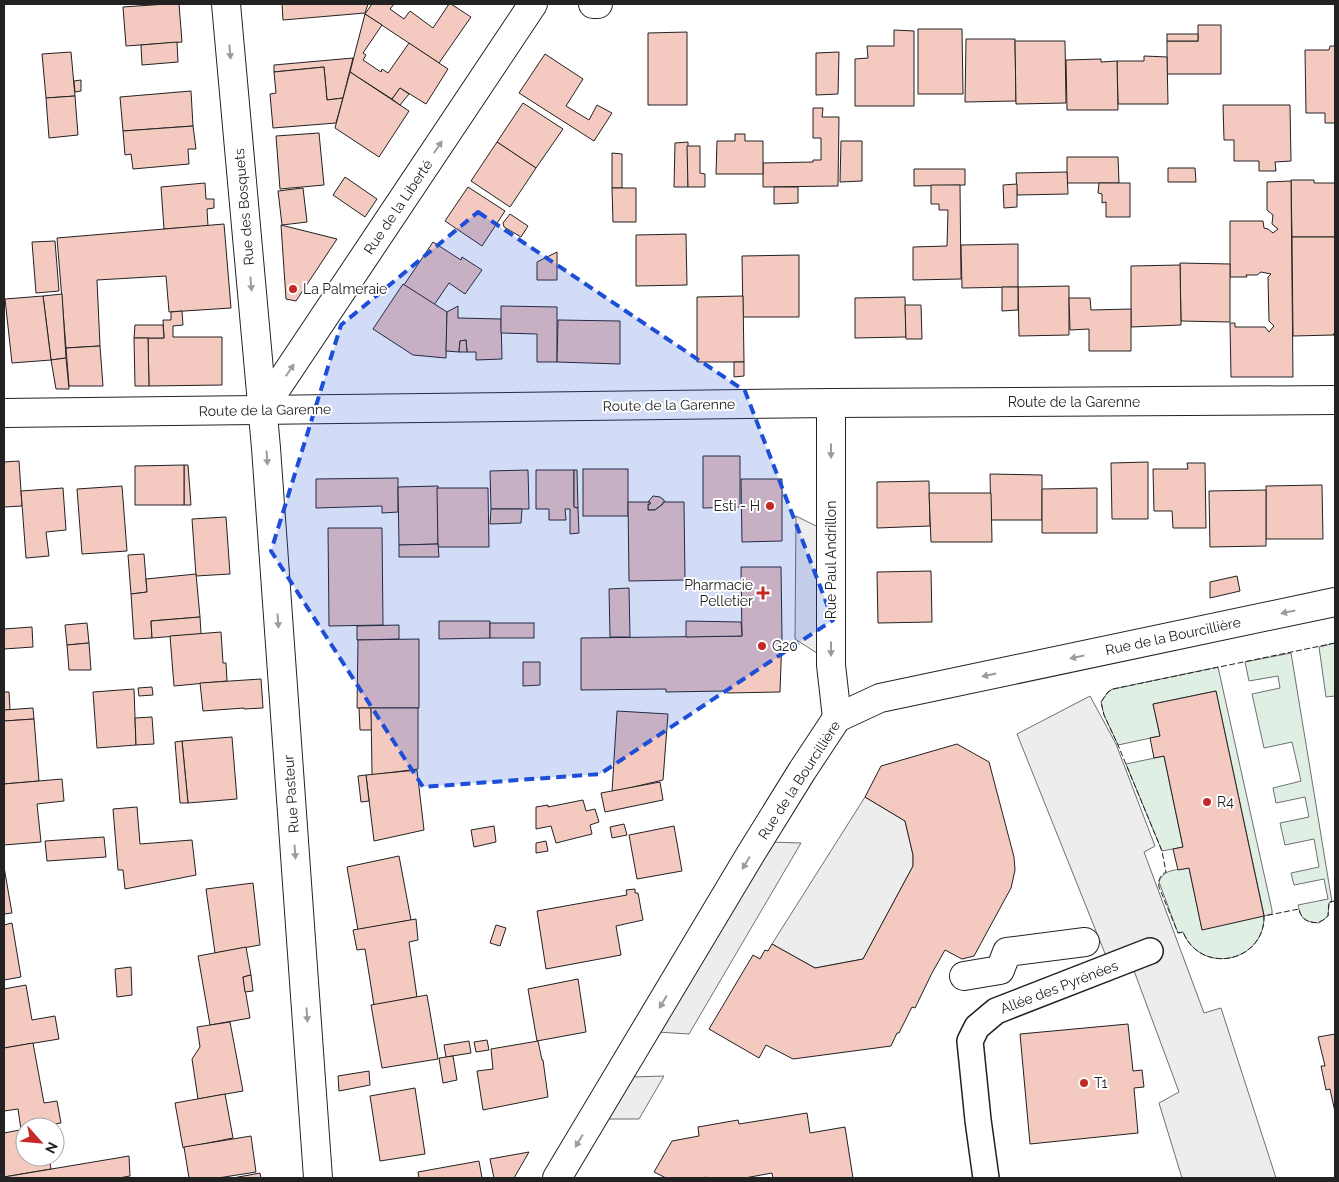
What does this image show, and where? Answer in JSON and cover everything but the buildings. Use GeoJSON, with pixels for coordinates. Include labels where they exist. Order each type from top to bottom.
{"type":"FeatureCollection","features":[{"type":"Feature","properties":{"kind":"street","name":"Rue des Bosquets"},"geometry":{"type":"LineString","coordinates":[[226,4],[262,410]]}},
{"type":"Feature","properties":{"kind":"street","name":"Rue de la Liberté"},"geometry":{"type":"LineString","coordinates":[[262,410],[533,4]]}},
{"type":"Feature","properties":{"kind":"street"},"geometry":{"type":"LineString","coordinates":[[593,4],[598,4]]}},
{"type":"Feature","properties":{"kind":"street","name":"Route de la Garenne"},"geometry":{"type":"LineString","coordinates":[[4,413],[831,403],[1335,400]]}},
{"type":"Feature","properties":{"kind":"street","name":"Rue Paul Andrillon"},"geometry":{"type":"LineString","coordinates":[[831,403],[831,665],[837,718]]}},
{"type":"Feature","properties":{"kind":"street","name":"Rue Pasteur"},"geometry":{"type":"LineString","coordinates":[[262,410],[267,457],[318,1178]]}},
{"type":"Feature","properties":{"kind":"street","name":"Rue de la Bourcillière"},"geometry":{"type":"LineString","coordinates":[[557,1178],[750,855],[837,718],[880,698],[1335,602]]}},
{"type":"Feature","properties":{"kind":"street"},"geometry":{"type":"LineString","coordinates":[[964,976],[1000,970],[1007,952],[1085,942]]}},
{"type":"Feature","properties":{"kind":"street","name":"Allée des Pyrénées"},"geometry":{"type":"LineString","coordinates":[[986,1178],[970,1041],[977,1027],[996,1011],[1150,951]]}},
{"type":"Feature","properties":{"kind":"highlighted area"},"geometry":{"type":"Polygon","coordinates":[[[478,212],[745,391],[833,620],[600,774],[423,787],[271,551],[341,325],[478,212]]]}},
{"type":"Feature","properties":{"kind":"green space"},"geometry":{"type":"Polygon","coordinates":[[[1335,643],[1335,696],[1326,697],[1319,647],[1335,643]]]}},
{"type":"Feature","properties":{"kind":"green space"},"geometry":{"type":"Polygon","coordinates":[[[1291,653],[1332,902],[1329,903],[1328,916],[1319,923],[1306,920],[1298,905],[1328,899],[1324,879],[1294,885],[1291,873],[1319,867],[1314,839],[1285,845],[1280,823],[1309,817],[1305,797],[1276,803],[1273,788],[1301,781],[1292,742],[1264,748],[1252,694],[1280,688],[1278,676],[1249,681],[1245,662],[1291,653]]]}},
{"type":"Feature","properties":{"kind":"green space"},"geometry":{"type":"Polygon","coordinates":[[[1218,667],[1272,910],[1272,914],[1264,916],[1262,932],[1254,944],[1244,953],[1231,958],[1203,955],[1192,946],[1183,932],[1178,933],[1159,882],[1167,872],[1189,868],[1202,929],[1264,915],[1216,691],[1153,704],[1160,736],[1118,745],[1104,715],[1101,702],[1108,692],[1113,689],[1218,667]]]}},
{"type":"Feature","properties":{"kind":"green space"},"geometry":{"type":"Polygon","coordinates":[[[1164,756],[1183,847],[1162,851],[1126,764],[1164,756]]]}},
{"type":"Feature","properties":{"kind":"shaded area"},"geometry":{"type":"Polygon","coordinates":[[[796,516],[820,528],[820,655],[795,639],[796,516]]]}},
{"type":"Feature","properties":{"kind":"shaded area"},"geometry":{"type":"Polygon","coordinates":[[[1090,696],[1116,744],[1155,846],[1144,852],[1204,1013],[1221,1008],[1276,1178],[1182,1178],[1159,1103],[1179,1092],[1133,968],[1114,976],[1017,734],[1090,696]]]}},
{"type":"Feature","properties":{"kind":"shaded area"},"geometry":{"type":"Polygon","coordinates":[[[865,797],[905,821],[913,855],[913,866],[863,959],[815,968],[772,944],[865,797]]]}},
{"type":"Feature","properties":{"kind":"shaded area"},"geometry":{"type":"Polygon","coordinates":[[[770,842],[801,843],[689,1034],[657,1032],[770,842]]]}},
{"type":"Feature","properties":{"kind":"shaded area"},"geometry":{"type":"Polygon","coordinates":[[[664,1076],[639,1119],[606,1119],[631,1077],[664,1076]]]}},
{"type":"Feature","properties":{"kind":"fence"},"geometry":{"type":"LineString","coordinates":[[1335,643],[1113,689],[1108,692],[1101,702],[1104,715],[1162,851],[1166,872],[1160,878],[1159,887],[1178,933],[1183,932],[1192,946],[1203,955],[1231,958],[1244,953],[1254,944],[1262,932],[1264,916],[1299,909],[1304,919],[1314,923],[1328,916],[1329,902],[1335,901]]}},
{"type":"Feature","properties":{"kind":"place","name":"La Palmeraie"},"geometry":{"type":"Point","coordinates":[293,289]}},
{"type":"Feature","properties":{"kind":"place","name":"Esti - H"},"geometry":{"type":"Point","coordinates":[770,506]}},
{"type":"Feature","properties":{"kind":"place","name":"Pharmacie Pelletier"},"geometry":{"type":"Point","coordinates":[763,593]}},
{"type":"Feature","properties":{"kind":"place","name":"G20"},"geometry":{"type":"Point","coordinates":[762,646]}},
{"type":"Feature","properties":{"kind":"place","name":"R4"},"geometry":{"type":"Point","coordinates":[1207,802]}},
{"type":"Feature","properties":{"kind":"place","name":"T1"},"geometry":{"type":"Point","coordinates":[1084,1083]}}]}
